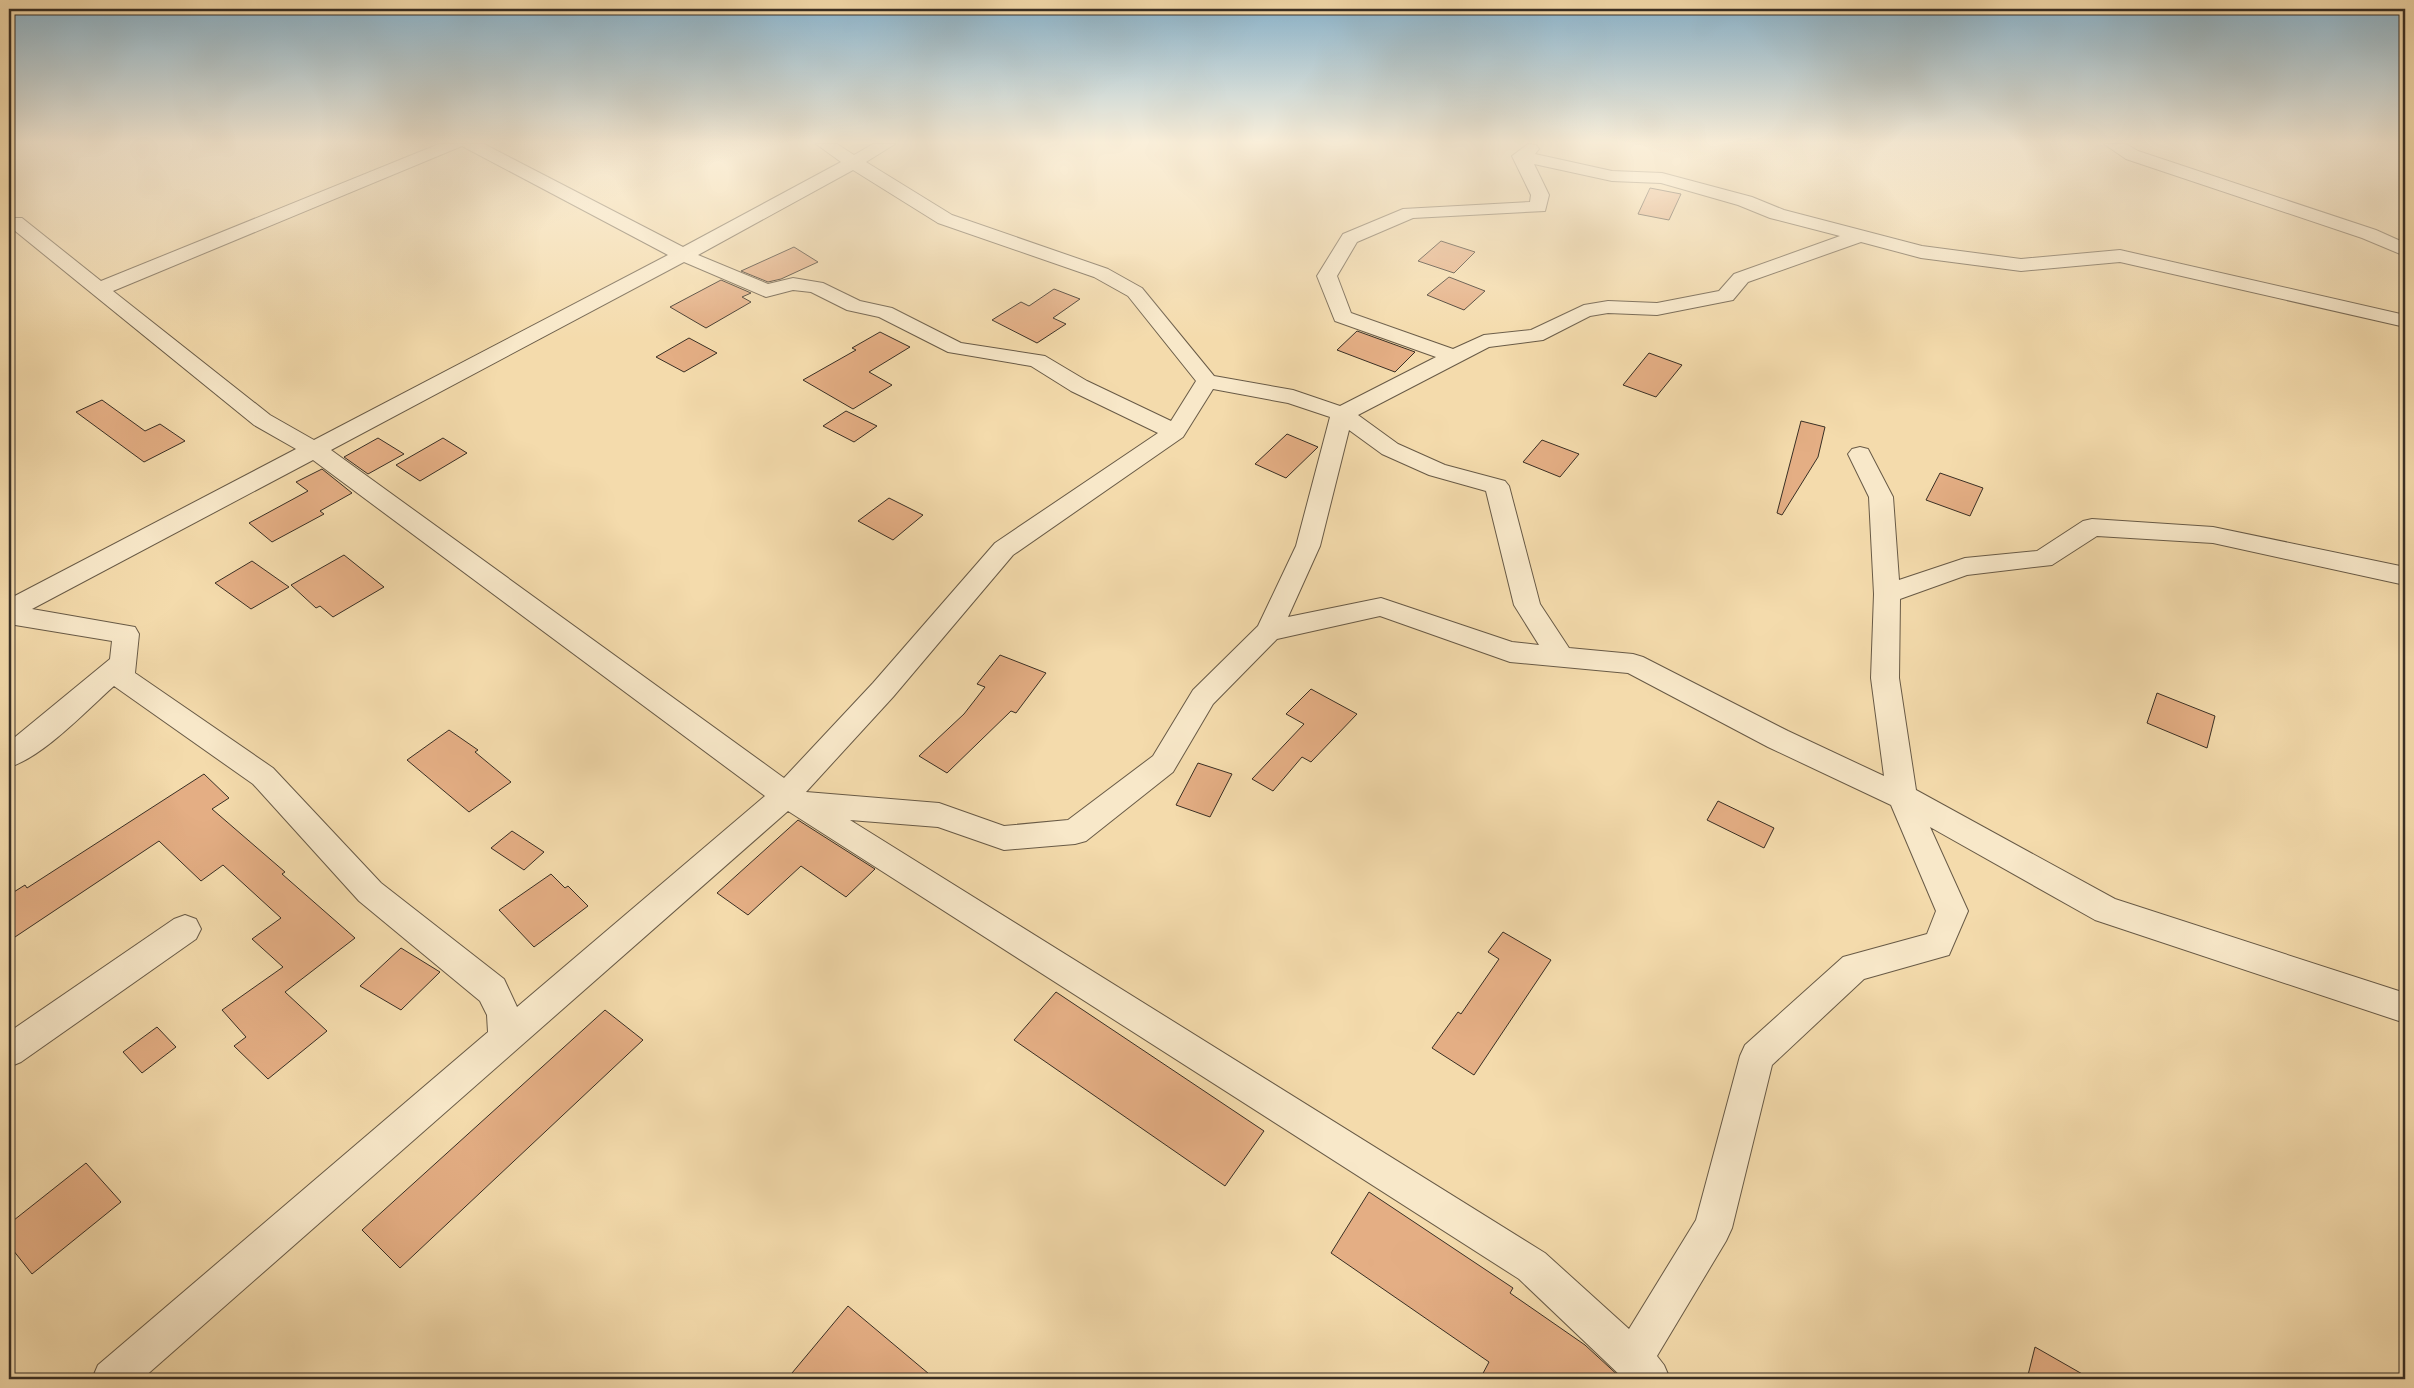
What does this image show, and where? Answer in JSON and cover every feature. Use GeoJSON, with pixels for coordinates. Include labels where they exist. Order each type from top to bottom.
{"type":"FeatureCollection","features":[{"type":"Feature","properties":{"kind":"street"},"geometry":{"type":"LineString","coordinates":[[100,289],[296,209]]}},
{"type":"Feature","properties":{"kind":"street"},"geometry":{"type":"LineString","coordinates":[[594,209],[683,255],[766,291],[793,284],[816,287],[854,306],[885,312],[955,348],[1037,361],[1079,386],[1175,432]]}},
{"type":"Feature","properties":{"kind":"street"},"geometry":{"type":"LineString","coordinates":[[9,610],[768,209]]}},
{"type":"Feature","properties":{"kind":"street"},"geometry":{"type":"LineString","coordinates":[[929,209],[945,219],[1101,273],[1135,292],[1207,381],[1293,397],[1342,414],[1390,449],[1437,470],[1497,486],[1527,605],[1561,657]]}},
{"type":"Feature","properties":{"kind":"street"},"geometry":{"type":"LineString","coordinates":[[1453,356],[1342,317],[1327,276],[1350,238],[1410,213],[1500,209]]}},
{"type":"Feature","properties":{"kind":"street"},"geometry":{"type":"LineString","coordinates":[[1764,209],[1777,214],[1921,252],[2021,265],[2120,256],[2405,321]]}},
{"type":"Feature","properties":{"kind":"street"},"geometry":{"type":"LineString","coordinates":[[2293,209],[2369,234],[2405,250]]}},
{"type":"Feature","properties":{"kind":"street"},"geometry":{"type":"LineString","coordinates":[[11,222],[100,289],[262,420],[314,449],[793,799],[1532,1266],[1641,1369],[1713,1228],[1757,1056],[1854,967],[1938,945],[1952,911],[1902,797],[1885,678],[1887,594],[1881,497],[1860,454]]}},
{"type":"Feature","properties":{"kind":"street"},"geometry":{"type":"LineString","coordinates":[[793,799],[939,815],[1004,838],[1075,832],[1163,764],[1203,697],[1269,632],[1308,546],[1342,414],[1453,356],[1484,342],[1536,336],[1584,311],[1608,307],[1657,309],[1726,296],[1741,278],[1859,236]]}},
{"type":"Feature","properties":{"kind":"street"},"geometry":{"type":"LineString","coordinates":[[112,1379],[505,1039],[793,799],[883,690],[1004,549],[1175,432],[1207,381]]}},
{"type":"Feature","properties":{"kind":"street"},"geometry":{"type":"LineString","coordinates":[[1887,594],[1965,568],[2043,559],[2092,527],[2214,535],[2405,576]]}},
{"type":"Feature","properties":{"kind":"street"},"geometry":{"type":"LineString","coordinates":[[1269,632],[1381,607],[1510,652],[1632,664],[1778,739],[1902,797],[2106,910],[2405,1008]]}},
{"type":"Feature","properties":{"kind":"street"},"geometry":{"type":"LineString","coordinates":[[9,615],[126,634],[121,677],[263,776],[370,892],[492,990],[504,1014],[505,1039]]}},
{"type":"Feature","properties":{"kind":"street"},"geometry":{"type":"LineString","coordinates":[[9,756],[27,745],[123,663]]}},
{"type":"Feature","properties":{"kind":"street"},"geometry":{"type":"LineString","coordinates":[[9,1051],[185,928]]}},
{"type":"Feature","properties":{"kind":"building"},"geometry":{"type":"Polygon","coordinates":[[[1640,209],[1674,209],[1669,220],[1638,214],[1640,209]]]}},
{"type":"Feature","properties":{"kind":"building"},"geometry":{"type":"Polygon","coordinates":[[[1441,241],[1475,252],[1454,273],[1418,261],[1441,241]]]}},
{"type":"Feature","properties":{"kind":"building"},"geometry":{"type":"Polygon","coordinates":[[[794,247],[818,262],[781,279],[768,282],[741,271],[794,247]]]}},
{"type":"Feature","properties":{"kind":"building"},"geometry":{"type":"Polygon","coordinates":[[[1449,277],[1485,291],[1464,310],[1427,295],[1449,277]]]}},
{"type":"Feature","properties":{"kind":"building"},"geometry":{"type":"Polygon","coordinates":[[[721,280],[751,293],[742,297],[751,302],[706,328],[670,307],[721,280]]]}},
{"type":"Feature","properties":{"kind":"building"},"geometry":{"type":"Polygon","coordinates":[[[1054,289],[1080,299],[1053,318],[1066,324],[1037,343],[992,320],[1021,302],[1029,306],[1054,289]]]}},
{"type":"Feature","properties":{"kind":"building"},"geometry":{"type":"Polygon","coordinates":[[[1357,331],[1415,352],[1395,372],[1337,350],[1357,331]]]}},
{"type":"Feature","properties":{"kind":"building"},"geometry":{"type":"Polygon","coordinates":[[[880,332],[910,347],[869,372],[892,385],[853,409],[803,380],[856,350],[852,348],[880,332]]]}},
{"type":"Feature","properties":{"kind":"building"},"geometry":{"type":"Polygon","coordinates":[[[689,338],[717,353],[684,372],[656,357],[689,338]]]}},
{"type":"Feature","properties":{"kind":"building"},"geometry":{"type":"Polygon","coordinates":[[[1649,353],[1682,365],[1656,397],[1623,385],[1649,353]]]}},
{"type":"Feature","properties":{"kind":"building"},"geometry":{"type":"Polygon","coordinates":[[[102,400],[145,431],[160,424],[185,441],[144,462],[76,412],[102,400]]]}},
{"type":"Feature","properties":{"kind":"building"},"geometry":{"type":"Polygon","coordinates":[[[846,411],[877,426],[854,442],[823,426],[846,411]]]}},
{"type":"Feature","properties":{"kind":"building"},"geometry":{"type":"Polygon","coordinates":[[[1801,421],[1825,427],[1818,457],[1782,515],[1777,513],[1801,421]]]}},
{"type":"Feature","properties":{"kind":"building"},"geometry":{"type":"Polygon","coordinates":[[[1287,434],[1318,447],[1286,478],[1255,464],[1287,434]]]}},
{"type":"Feature","properties":{"kind":"building"},"geometry":{"type":"Polygon","coordinates":[[[378,438],[404,454],[368,474],[344,457],[378,438]]]}},
{"type":"Feature","properties":{"kind":"building"},"geometry":{"type":"Polygon","coordinates":[[[443,438],[467,453],[420,481],[396,465],[443,438]]]}},
{"type":"Feature","properties":{"kind":"building"},"geometry":{"type":"Polygon","coordinates":[[[1542,440],[1579,454],[1560,477],[1523,462],[1542,440]]]}},
{"type":"Feature","properties":{"kind":"building"},"geometry":{"type":"Polygon","coordinates":[[[322,469],[352,493],[320,511],[324,514],[272,542],[249,523],[308,491],[296,482],[322,469]]]}},
{"type":"Feature","properties":{"kind":"building"},"geometry":{"type":"Polygon","coordinates":[[[1940,473],[1983,488],[1970,516],[1926,500],[1940,473]]]}},
{"type":"Feature","properties":{"kind":"building"},"geometry":{"type":"Polygon","coordinates":[[[889,498],[923,515],[893,540],[858,521],[889,498]]]}},
{"type":"Feature","properties":{"kind":"building"},"geometry":{"type":"Polygon","coordinates":[[[344,555],[384,587],[333,617],[320,606],[316,608],[291,585],[344,555]]]}},
{"type":"Feature","properties":{"kind":"building"},"geometry":{"type":"Polygon","coordinates":[[[252,561],[289,587],[251,609],[215,583],[252,561]]]}},
{"type":"Feature","properties":{"kind":"building"},"geometry":{"type":"Polygon","coordinates":[[[1000,655],[1046,673],[1016,713],[1011,711],[947,773],[919,756],[964,714],[985,687],[977,684],[1000,655]]]}},
{"type":"Feature","properties":{"kind":"building"},"geometry":{"type":"Polygon","coordinates":[[[1311,689],[1357,714],[1311,762],[1302,757],[1273,791],[1252,779],[1304,724],[1286,714],[1311,689]]]}},
{"type":"Feature","properties":{"kind":"building"},"geometry":{"type":"Polygon","coordinates":[[[2157,693],[2215,716],[2207,748],[2147,723],[2157,693]]]}},
{"type":"Feature","properties":{"kind":"building"},"geometry":{"type":"Polygon","coordinates":[[[449,730],[478,750],[475,752],[511,782],[469,812],[407,760],[449,730]]]}},
{"type":"Feature","properties":{"kind":"building"},"geometry":{"type":"Polygon","coordinates":[[[1198,763],[1232,774],[1210,817],[1176,805],[1198,763]]]}},
{"type":"Feature","properties":{"kind":"building"},"geometry":{"type":"Polygon","coordinates":[[[204,774],[229,798],[212,809],[285,872],[282,874],[355,938],[285,992],[327,1031],[268,1079],[234,1046],[246,1037],[222,1010],[283,967],[252,939],[281,918],[223,865],[201,881],[159,841],[9,941],[9,895],[25,885],[27,888],[204,774]]]}},
{"type":"Feature","properties":{"kind":"building"},"geometry":{"type":"Polygon","coordinates":[[[1718,801],[1774,828],[1764,848],[1707,820],[1718,801]]]}},
{"type":"Feature","properties":{"kind":"building"},"geometry":{"type":"Polygon","coordinates":[[[798,820],[875,869],[846,897],[801,866],[748,915],[717,893],[798,820]]]}},
{"type":"Feature","properties":{"kind":"building"},"geometry":{"type":"Polygon","coordinates":[[[512,831],[544,852],[524,870],[491,848],[512,831]]]}},
{"type":"Feature","properties":{"kind":"building"},"geometry":{"type":"Polygon","coordinates":[[[551,874],[565,888],[568,886],[588,906],[534,947],[499,910],[551,874]]]}},
{"type":"Feature","properties":{"kind":"building"},"geometry":{"type":"Polygon","coordinates":[[[1503,932],[1551,960],[1474,1075],[1432,1048],[1458,1012],[1461,1014],[1499,959],[1488,952],[1503,932]]]}},
{"type":"Feature","properties":{"kind":"building"},"geometry":{"type":"Polygon","coordinates":[[[401,948],[440,972],[401,1010],[360,986],[401,948]]]}},
{"type":"Feature","properties":{"kind":"building"},"geometry":{"type":"Polygon","coordinates":[[[1056,992],[1264,1131],[1225,1186],[1014,1040],[1056,992]]]}},
{"type":"Feature","properties":{"kind":"building"},"geometry":{"type":"Polygon","coordinates":[[[605,1010],[643,1040],[400,1268],[362,1230],[605,1010]]]}},
{"type":"Feature","properties":{"kind":"building"},"geometry":{"type":"Polygon","coordinates":[[[157,1027],[176,1047],[142,1073],[123,1052],[157,1027]]]}},
{"type":"Feature","properties":{"kind":"building"},"geometry":{"type":"Polygon","coordinates":[[[86,1163],[121,1202],[32,1274],[9,1245],[9,1224],[86,1163]]]}},
{"type":"Feature","properties":{"kind":"building"},"geometry":{"type":"Polygon","coordinates":[[[1369,1192],[1513,1288],[1510,1293],[1585,1345],[1622,1379],[1480,1379],[1489,1362],[1331,1253],[1369,1192]]]}},
{"type":"Feature","properties":{"kind":"building"},"geometry":{"type":"Polygon","coordinates":[[[848,1306],[935,1379],[787,1379],[848,1306]]]}},
{"type":"Feature","properties":{"kind":"building"},"geometry":{"type":"Polygon","coordinates":[[[2035,1347],[2091,1379],[2027,1379],[2035,1347]]]}}]}
